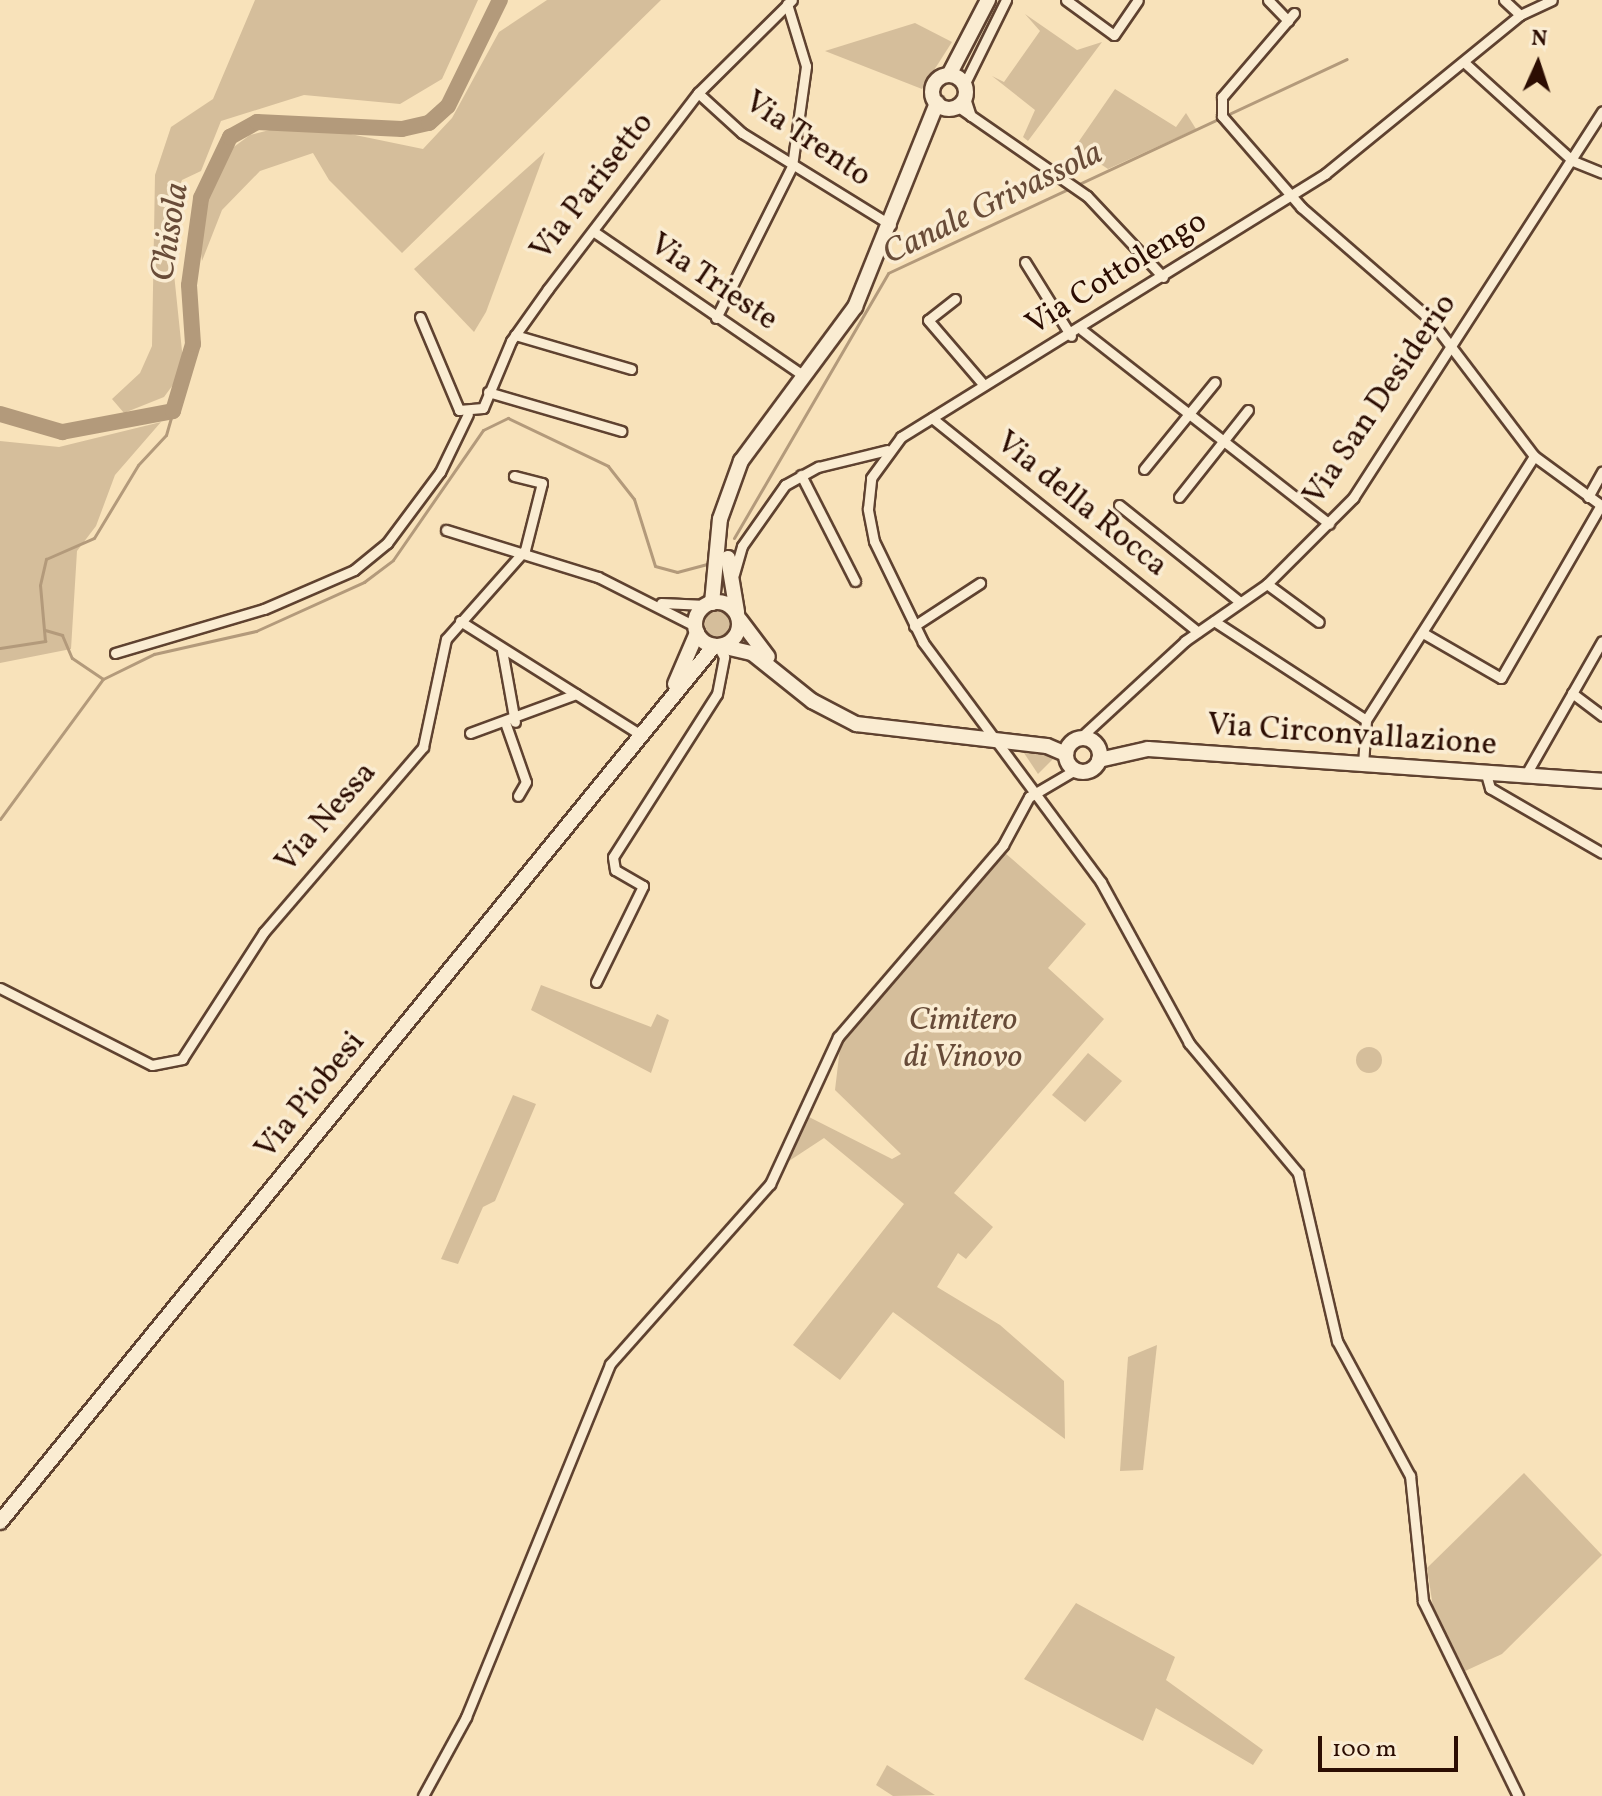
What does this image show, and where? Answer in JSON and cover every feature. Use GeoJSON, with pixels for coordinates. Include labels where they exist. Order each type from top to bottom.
{"type":"FeatureCollection","features":[{"type":"Feature","properties":{"kind":"street"},"geometry":{"type":"LineString","coordinates":[[952,96],[959,63],[988,0]]}},
{"type":"Feature","properties":{"kind":"street"},"geometry":{"type":"LineString","coordinates":[[709,604],[726,496],[741,461],[855,307],[952,96],[1006,0]]}},
{"type":"Feature","properties":{"kind":"street"},"geometry":{"type":"LineString","coordinates":[[1066,0],[1114,35],[1138,0]]}},
{"type":"Feature","properties":{"kind":"street"},"geometry":{"type":"LineString","coordinates":[[1268,0],[1291,17],[1222,97],[1223,118],[1291,195],[1430,319],[1534,456],[1602,505],[1501,678],[1423,633]]}},
{"type":"Feature","properties":{"kind":"street"},"geometry":{"type":"LineString","coordinates":[[1504,0],[1520,15]]}},
{"type":"Feature","properties":{"kind":"street","name":"Via Cottolengo"},"geometry":{"type":"LineString","coordinates":[[731,589],[742,546],[773,498],[801,475],[887,450],[984,385],[1082,330],[1291,195],[1466,64],[1520,15],[1552,0]]}},
{"type":"Feature","properties":{"kind":"street"},"geometry":{"type":"LineString","coordinates":[[716,318],[792,166],[806,66],[789,2]]}},
{"type":"Feature","properties":{"kind":"street","name":"Via Parisetto"},"geometry":{"type":"LineString","coordinates":[[464,412],[483,408],[515,335],[698,93],[789,2]]}},
{"type":"Feature","properties":{"kind":"street"},"geometry":{"type":"LineString","coordinates":[[1466,64],[1573,161],[1602,173]]}},
{"type":"Feature","properties":{"kind":"street","name":"Via Trento"},"geometry":{"type":"LineString","coordinates":[[698,93],[792,166],[891,225]]}},
{"type":"Feature","properties":{"kind":"street"},"geometry":{"type":"LineString","coordinates":[[952,96],[971,116],[1078,189],[1163,277]]}},
{"type":"Feature","properties":{"kind":"street","name":"Via San Desiderio"},"geometry":{"type":"LineString","coordinates":[[1039,789],[1055,778],[1198,632],[1267,584],[1329,524],[1573,161],[1602,111]]}},
{"type":"Feature","properties":{"kind":"street","name":"Via Trieste"},"geometry":{"type":"LineString","coordinates":[[593,231],[804,376]]}},
{"type":"Feature","properties":{"kind":"street"},"geometry":{"type":"LineString","coordinates":[[1025,262],[1071,336]]}},
{"type":"Feature","properties":{"kind":"street"},"geometry":{"type":"LineString","coordinates":[[955,299],[928,320],[984,385]]}},
{"type":"Feature","properties":{"kind":"street"},"geometry":{"type":"LineString","coordinates":[[115,653],[264,609],[354,570],[387,543],[440,472],[464,412],[420,317]]}},
{"type":"Feature","properties":{"kind":"street"},"geometry":{"type":"LineString","coordinates":[[1082,330],[1329,524]]}},
{"type":"Feature","properties":{"kind":"street"},"geometry":{"type":"LineString","coordinates":[[515,335],[631,369]]}},
{"type":"Feature","properties":{"kind":"street"},"geometry":{"type":"LineString","coordinates":[[1144,469],[1215,382]]}},
{"type":"Feature","properties":{"kind":"street"},"geometry":{"type":"LineString","coordinates":[[488,392],[621,431]]}},
{"type":"Feature","properties":{"kind":"street"},"geometry":{"type":"LineString","coordinates":[[1179,497],[1248,410]]}},
{"type":"Feature","properties":{"kind":"street","name":"Via della Rocca"},"geometry":{"type":"LineString","coordinates":[[932,418],[1198,632]]}},
{"type":"Feature","properties":{"kind":"street"},"geometry":{"type":"LineString","coordinates":[[887,450],[871,478],[870,525],[914,626],[1039,789],[1101,882],[1189,1043],[1298,1173],[1337,1341],[1410,1476],[1423,1601],[1518,1796]]}},
{"type":"Feature","properties":{"kind":"street"},"geometry":{"type":"LineString","coordinates":[[1363,765],[1366,720],[1534,456]]}},
{"type":"Feature","properties":{"kind":"street"},"geometry":{"type":"LineString","coordinates":[[1588,497],[1602,472]]}},
{"type":"Feature","properties":{"kind":"street"},"geometry":{"type":"LineString","coordinates":[[801,475],[855,581]]}},
{"type":"Feature","properties":{"kind":"street"},"geometry":{"type":"LineString","coordinates":[[514,476],[542,483],[522,556]]}},
{"type":"Feature","properties":{"kind":"street"},"geometry":{"type":"LineString","coordinates":[[726,496],[731,589],[738,617],[779,674]]}},
{"type":"Feature","properties":{"kind":"street"},"geometry":{"type":"LineString","coordinates":[[1119,505],[1240,602]]}},
{"type":"Feature","properties":{"kind":"street"},"geometry":{"type":"LineString","coordinates":[[446,530],[657,602],[709,604],[738,617]]}},
{"type":"Feature","properties":{"kind":"street","name":"Via Nessa"},"geometry":{"type":"LineString","coordinates":[[0,988],[152,1065],[182,1059],[264,932],[423,747],[446,639],[522,556]]}},
{"type":"Feature","properties":{"kind":"street"},"geometry":{"type":"LineString","coordinates":[[914,626],[980,583]]}},
{"type":"Feature","properties":{"kind":"street"},"geometry":{"type":"LineString","coordinates":[[1267,584],[1319,622]]}},
{"type":"Feature","properties":{"kind":"street"},"geometry":{"type":"LineString","coordinates":[[596,982],[643,886],[615,870],[613,857],[717,694],[724,657],[717,646],[657,602]]}},
{"type":"Feature","properties":{"kind":"street","name":"Via Piobesi"},"geometry":{"type":"LineString","coordinates":[[665,705],[709,604]]}},
{"type":"Feature","properties":{"kind":"street","name":"Via Piobesi"},"geometry":{"type":"LineString","coordinates":[[0,1522],[665,705],[717,646],[733,640],[738,617]]}},
{"type":"Feature","properties":{"kind":"street"},"geometry":{"type":"LineString","coordinates":[[460,621],[641,735]]}},
{"type":"Feature","properties":{"kind":"street"},"geometry":{"type":"LineString","coordinates":[[1214,621],[1366,720]]}},
{"type":"Feature","properties":{"kind":"street"},"geometry":{"type":"LineString","coordinates":[[1525,776],[1602,641]]}},
{"type":"Feature","properties":{"kind":"street"},"geometry":{"type":"LineString","coordinates":[[717,646],[752,653],[831,713],[876,730],[1082,750]]}},
{"type":"Feature","properties":{"kind":"street"},"geometry":{"type":"LineString","coordinates":[[502,650],[510,723],[526,782],[518,796]]}},
{"type":"Feature","properties":{"kind":"street"},"geometry":{"type":"LineString","coordinates":[[1572,693],[1602,716]]}},
{"type":"Feature","properties":{"kind":"street"},"geometry":{"type":"LineString","coordinates":[[470,733],[510,723],[576,694]]}},
{"type":"Feature","properties":{"kind":"street","name":"Via Circonvallazione"},"geometry":{"type":"LineString","coordinates":[[1082,750],[1602,781]]}},
{"type":"Feature","properties":{"kind":"street"},"geometry":{"type":"LineString","coordinates":[[1486,774],[1490,788],[1602,853]]}},
{"type":"Feature","properties":{"kind":"street"},"geometry":{"type":"LineString","coordinates":[[425,1794],[466,1717],[610,1364],[770,1184],[823,1057],[1003,845],[1039,789]]}},
{"type":"Feature","properties":{"kind":"green space"},"geometry":{"type":"Polygon","coordinates":[[[255,0],[478,0],[442,79],[400,104],[304,95],[221,121],[201,171],[182,180],[168,216],[184,370],[164,397],[124,413],[112,399],[140,373],[152,346],[155,175],[171,127],[213,99],[255,0]]]}},
{"type":"Feature","properties":{"kind":"green space"},"geometry":{"type":"Polygon","coordinates":[[[547,0],[661,0],[402,253],[329,180],[313,153],[260,171],[222,210],[202,261],[198,230],[207,196],[231,149],[250,135],[297,123],[423,149],[452,118],[499,32],[547,0]]]}},
{"type":"Feature","properties":{"kind":"green space"},"geometry":{"type":"Polygon","coordinates":[[[1025,14],[1077,50],[1102,42],[1028,141],[1023,137],[1035,110],[992,76],[1004,82],[1040,31],[1025,14]]]}},
{"type":"Feature","properties":{"kind":"green space"},"geometry":{"type":"Polygon","coordinates":[[[915,23],[952,42],[922,89],[825,51],[915,23]]]}},
{"type":"Feature","properties":{"kind":"green space"},"geometry":{"type":"Polygon","coordinates":[[[1115,89],[1176,127],[1186,113],[1196,129],[1108,169],[1075,147],[1115,89]]]}},
{"type":"Feature","properties":{"kind":"green space"},"geometry":{"type":"Polygon","coordinates":[[[545,152],[486,312],[474,332],[414,269],[545,152]]]}},
{"type":"Feature","properties":{"kind":"green space"},"geometry":{"type":"Polygon","coordinates":[[[161,422],[115,475],[96,526],[77,551],[71,649],[0,663],[0,441],[59,447],[161,422]]]}},
{"type":"Feature","properties":{"kind":"green space"},"geometry":{"type":"Polygon","coordinates":[[[719,610],[729,614],[733,624],[729,634],[719,638],[709,634],[705,624],[709,614],[719,610]]]}},
{"type":"Feature","properties":{"kind":"green space"},"geometry":{"type":"Polygon","coordinates":[[[1020,747],[1060,752],[1038,774],[1020,747]]]}},
{"type":"Feature","properties":{"kind":"green space","name":"Cimitero di Vinovo"},"geometry":{"type":"Polygon","coordinates":[[[1004,852],[1086,924],[1048,968],[1104,1019],[954,1193],[993,1227],[966,1259],[958,1253],[937,1287],[1000,1325],[1064,1381],[1065,1439],[893,1312],[840,1380],[793,1345],[904,1204],[824,1138],[789,1161],[807,1116],[892,1159],[901,1154],[835,1090],[841,1039],[1004,852]]]}},
{"type":"Feature","properties":{"kind":"green space"},"geometry":{"type":"Polygon","coordinates":[[[541,985],[651,1027],[657,1014],[669,1020],[651,1073],[531,1010],[541,985]]]}},
{"type":"Feature","properties":{"kind":"green space"},"geometry":{"type":"Polygon","coordinates":[[[1369,1047],[1378,1051],[1382,1060],[1378,1069],[1369,1073],[1360,1069],[1356,1060],[1360,1051],[1369,1047]]]}},
{"type":"Feature","properties":{"kind":"green space"},"geometry":{"type":"Polygon","coordinates":[[[1088,1053],[1122,1081],[1085,1122],[1052,1095],[1088,1053]]]}},
{"type":"Feature","properties":{"kind":"green space"},"geometry":{"type":"Polygon","coordinates":[[[513,1095],[536,1104],[495,1201],[483,1207],[458,1264],[441,1259],[513,1095]]]}},
{"type":"Feature","properties":{"kind":"green space"},"geometry":{"type":"Polygon","coordinates":[[[1157,1345],[1143,1470],[1120,1471],[1128,1357],[1157,1345]]]}},
{"type":"Feature","properties":{"kind":"green space"},"geometry":{"type":"Polygon","coordinates":[[[1524,1473],[1602,1555],[1502,1654],[1463,1672],[1433,1607],[1427,1568],[1524,1473]]]}},
{"type":"Feature","properties":{"kind":"green space"},"geometry":{"type":"Polygon","coordinates":[[[1076,1603],[1175,1657],[1166,1680],[1263,1750],[1253,1765],[1156,1708],[1143,1741],[1024,1679],[1076,1603]]]}},
{"type":"Feature","properties":{"kind":"green space"},"geometry":{"type":"Polygon","coordinates":[[[887,1765],[935,1795],[893,1796],[876,1785],[887,1765]]]}},
{"type":"Feature","properties":{"kind":"waterway","name":"Chisola"},"geometry":{"type":"LineString","coordinates":[[0,414],[62,432],[173,411],[193,344],[189,285],[201,198],[230,137],[257,122],[402,129],[429,123],[448,106],[500,0]]}},
{"type":"Feature","properties":{"kind":"waterway","name":"Canale Grivassola"},"geometry":{"type":"LineString","coordinates":[[734,538],[888,273],[1347,59]]}},
{"type":"Feature","properties":{"kind":"waterway"},"geometry":{"type":"LineString","coordinates":[[0,648],[45,641],[40,585],[46,559],[94,538],[138,465],[166,435],[173,411]]}},
{"type":"Feature","properties":{"kind":"waterway","name":"Canale Grivassola"},"geometry":{"type":"LineString","coordinates":[[0,819],[103,679],[154,654],[256,631],[364,582],[393,560],[483,430],[508,418],[608,466],[634,499],[655,566],[677,572],[711,563]]}},
{"type":"Feature","properties":{"kind":"waterway"},"geometry":{"type":"LineString","coordinates":[[45,630],[62,635],[72,658],[103,679]]}}]}
